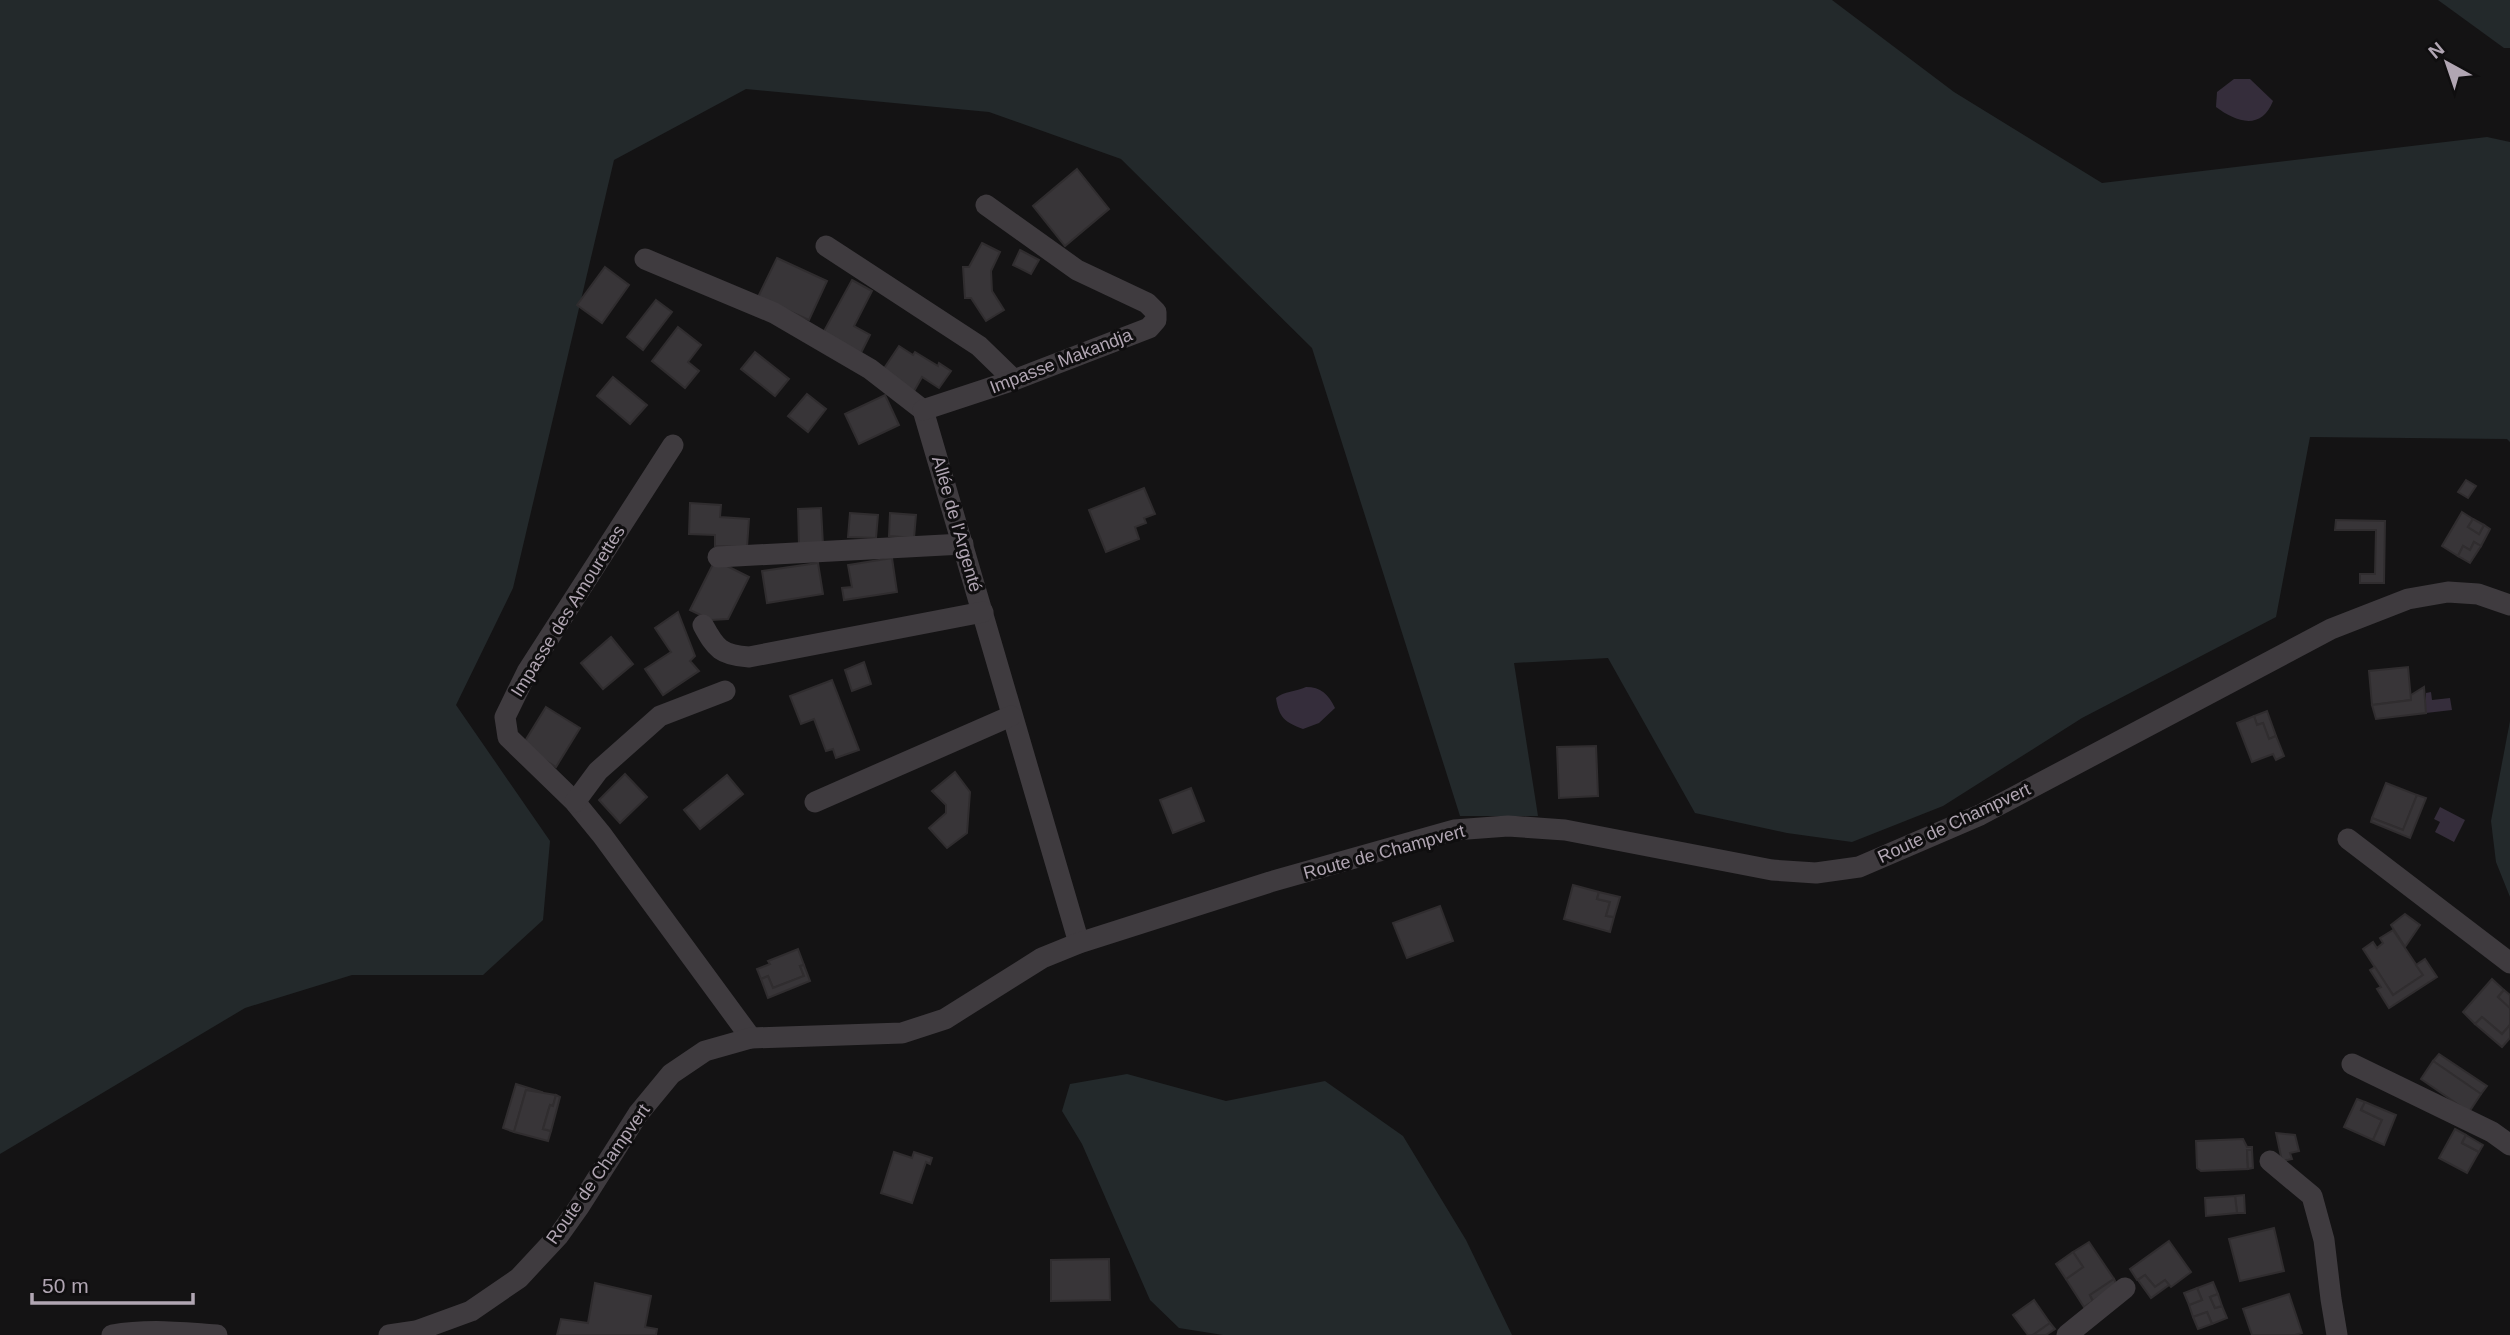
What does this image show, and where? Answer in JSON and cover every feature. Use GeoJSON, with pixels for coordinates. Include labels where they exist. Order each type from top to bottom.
{"type":"FeatureCollection","features":[{"type":"Feature","properties":{"kind":"street","name":"Impasse Makandja"},"geometry":{"type":"LineString","coordinates":[[923,410],[1014,380],[1149,328],[1156,320],[1156,312],[1147,303],[1077,270],[986,205]]}},
{"type":"Feature","properties":{"kind":"street"},"geometry":{"type":"LineString","coordinates":[[826,246],[979,346],[1014,380]]}},
{"type":"Feature","properties":{"kind":"street"},"geometry":{"type":"LineString","coordinates":[[645,259],[774,313],[870,369],[923,410]]}},
{"type":"Feature","properties":{"kind":"street","name":"Allée de l'Argenté"},"geometry":{"type":"LineString","coordinates":[[923,410],[1079,943]]}},
{"type":"Feature","properties":{"kind":"street","name":"Impasse des Amourettes"},"geometry":{"type":"LineString","coordinates":[[673,445],[527,672],[505,717],[508,737],[575,802],[602,835],[751,1038]]}},
{"type":"Feature","properties":{"kind":"street"},"geometry":{"type":"LineString","coordinates":[[718,557],[963,544]]}},
{"type":"Feature","properties":{"kind":"street","name":"Route de Champvert"},"geometry":{"type":"LineString","coordinates":[[389,1335],[416,1331],[471,1311],[519,1278],[566,1226],[638,1114],[671,1074],[705,1051],[751,1038],[902,1033],[945,1018],[1042,958],[1079,943],[1270,882],[1454,830],[1508,827],[1565,830],[1772,870],[1816,873],[1859,867],[1979,815],[2332,629],[2408,599],[2448,592],[2478,594],[2510,605]]}},
{"type":"Feature","properties":{"kind":"street"},"geometry":{"type":"LineString","coordinates":[[703,625],[714,644],[731,656],[749,657],[983,612]]}},
{"type":"Feature","properties":{"kind":"street"},"geometry":{"type":"LineString","coordinates":[[575,802],[598,771],[660,716],[725,691]]}},
{"type":"Feature","properties":{"kind":"street"},"geometry":{"type":"LineString","coordinates":[[816,802],[1011,716]]}},
{"type":"Feature","properties":{"kind":"street"},"geometry":{"type":"LineString","coordinates":[[2348,839],[2510,963]]}},
{"type":"Feature","properties":{"kind":"street"},"geometry":{"type":"LineString","coordinates":[[2352,1064],[2492,1132],[2510,1145]]}},
{"type":"Feature","properties":{"kind":"street"},"geometry":{"type":"LineString","coordinates":[[2270,1161],[2312,1196],[2325,1240],[2337,1335]]}},
{"type":"Feature","properties":{"kind":"street"},"geometry":{"type":"LineString","coordinates":[[2067,1335],[2124,1288]]}},
{"type":"Feature","properties":{"kind":"street"},"geometry":{"type":"LineString","coordinates":[[112,1335],[156,1332],[217,1335]]}},
{"type":"Feature","properties":{"kind":"shaded area"},"geometry":{"type":"Polygon","coordinates":[[[0,0],[1832,0],[1954,92],[2102,183],[2487,137],[2510,142],[2510,442],[2507,439],[2310,437],[2276,617],[2082,718],[1943,806],[1852,842],[1787,833],[1695,813],[1608,658],[1514,663],[1538,816],[1460,816],[1312,348],[1121,159],[989,112],[746,89],[614,160],[513,588],[456,705],[550,841],[543,920],[483,975],[352,975],[245,1008],[0,1154],[0,0]]]}},
{"type":"Feature","properties":{"kind":"shaded area"},"geometry":{"type":"Polygon","coordinates":[[[2438,0],[2510,0],[2510,48],[2504,48],[2438,0]]]}},
{"type":"Feature","properties":{"kind":"shaded area"},"geometry":{"type":"Polygon","coordinates":[[[2234,79],[2250,79],[2273,101],[2262,117],[2240,120],[2216,107],[2217,92],[2234,79]]]}},
{"type":"Feature","properties":{"kind":"shaded area"},"geometry":{"type":"Polygon","coordinates":[[[1306,687],[1324,692],[1335,708],[1319,723],[1303,729],[1284,718],[1276,698],[1306,687]]]}},
{"type":"Feature","properties":{"kind":"shaded area"},"geometry":{"type":"Polygon","coordinates":[[[2431,692],[2432,700],[2450,698],[2452,710],[2426,713],[2426,693],[2431,692]]]}},
{"type":"Feature","properties":{"kind":"shaded area"},"geometry":{"type":"Polygon","coordinates":[[[2510,721],[2510,897],[2496,862],[2491,821],[2510,721]]]}},
{"type":"Feature","properties":{"kind":"shaded area"},"geometry":{"type":"Polygon","coordinates":[[[2440,807],[2465,820],[2454,842],[2435,832],[2440,822],[2434,819],[2440,807]]]}},
{"type":"Feature","properties":{"kind":"shaded area"},"geometry":{"type":"Polygon","coordinates":[[[1127,1074],[1226,1101],[1325,1081],[1403,1136],[1466,1240],[1512,1335],[1223,1335],[1179,1328],[1150,1300],[1082,1144],[1062,1111],[1070,1084],[1127,1074]]]}},
{"type":"Feature","properties":{"kind":"building"},"geometry":{"type":"Polygon","coordinates":[[[1077,169],[1109,209],[1065,246],[1033,206],[1077,169]]]}},
{"type":"Feature","properties":{"kind":"building"},"geometry":{"type":"Polygon","coordinates":[[[982,243],[1000,252],[991,271],[992,291],[1004,310],[986,321],[971,298],[965,298],[963,267],[969,267],[982,243]]]}},
{"type":"Feature","properties":{"kind":"building"},"geometry":{"type":"Polygon","coordinates":[[[1020,250],[1039,260],[1031,274],[1013,265],[1020,250]]]}},
{"type":"Feature","properties":{"kind":"building"},"geometry":{"type":"Polygon","coordinates":[[[777,258],[827,281],[809,320],[758,297],[777,258]]]}},
{"type":"Feature","properties":{"kind":"building"},"geometry":{"type":"Polygon","coordinates":[[[605,267],[629,285],[602,323],[577,305],[605,267]]]}},
{"type":"Feature","properties":{"kind":"building"},"geometry":{"type":"Polygon","coordinates":[[[852,280],[872,291],[854,326],[870,335],[861,353],[823,333],[852,280]]]}},
{"type":"Feature","properties":{"kind":"building"},"geometry":{"type":"Polygon","coordinates":[[[656,300],[672,312],[643,350],[627,337],[656,300]]]}},
{"type":"Feature","properties":{"kind":"building"},"geometry":{"type":"Polygon","coordinates":[[[678,327],[701,345],[688,362],[699,371],[685,388],[652,361],[678,327]]]}},
{"type":"Feature","properties":{"kind":"building"},"geometry":{"type":"Polygon","coordinates":[[[899,346],[951,371],[939,388],[922,377],[913,393],[881,373],[899,346]]]}},
{"type":"Feature","properties":{"kind":"building"},"geometry":{"type":"Polygon","coordinates":[[[755,352],[789,379],[775,396],[741,369],[755,352]]]}},
{"type":"Feature","properties":{"kind":"building"},"geometry":{"type":"Polygon","coordinates":[[[613,377],[647,405],[630,424],[597,396],[613,377]]]}},
{"type":"Feature","properties":{"kind":"building"},"geometry":{"type":"Polygon","coordinates":[[[807,394],[826,409],[808,432],[788,416],[807,394]]]}},
{"type":"Feature","properties":{"kind":"building"},"geometry":{"type":"Polygon","coordinates":[[[885,395],[899,425],[859,444],[845,414],[885,395]]]}},
{"type":"Feature","properties":{"kind":"building"},"geometry":{"type":"Polygon","coordinates":[[[2466,480],[2476,486],[2468,498],[2458,492],[2466,480]]]}},
{"type":"Feature","properties":{"kind":"building"},"geometry":{"type":"Polygon","coordinates":[[[1144,488],[1155,514],[1144,518],[1146,523],[1135,527],[1139,539],[1106,552],[1089,510],[1144,488]]]}},
{"type":"Feature","properties":{"kind":"building"},"geometry":{"type":"Polygon","coordinates":[[[690,503],[721,505],[720,517],[749,519],[747,547],[715,546],[715,535],[689,534],[690,503]]]}},
{"type":"Feature","properties":{"kind":"building"},"geometry":{"type":"Polygon","coordinates":[[[821,508],[823,545],[799,546],[798,509],[821,508]]]}},
{"type":"Feature","properties":{"kind":"building"},"geometry":{"type":"Polygon","coordinates":[[[2462,512],[2473,519],[2468,527],[2479,534],[2484,525],[2490,529],[2481,546],[2474,542],[2470,550],[2463,546],[2458,556],[2442,546],[2462,512]]]}},
{"type":"Feature","properties":{"kind":"building"},"geometry":{"type":"Polygon","coordinates":[[[850,513],[878,515],[876,538],[848,537],[850,513]]]}},
{"type":"Feature","properties":{"kind":"building"},"geometry":{"type":"Polygon","coordinates":[[[890,513],[916,515],[914,538],[889,536],[890,513]]]}},
{"type":"Feature","properties":{"kind":"building"},"geometry":{"type":"Polygon","coordinates":[[[2473,519],[2484,525],[2479,534],[2468,527],[2473,519]]]}},
{"type":"Feature","properties":{"kind":"building"},"geometry":{"type":"Polygon","coordinates":[[[2336,520],[2385,521],[2384,583],[2360,583],[2360,574],[2375,574],[2376,530],[2335,530],[2336,520]]]}},
{"type":"Feature","properties":{"kind":"building"},"geometry":{"type":"Polygon","coordinates":[[[2474,542],[2481,546],[2470,563],[2458,556],[2463,546],[2470,550],[2474,542]]]}},
{"type":"Feature","properties":{"kind":"building"},"geometry":{"type":"Polygon","coordinates":[[[892,558],[897,592],[844,600],[842,588],[852,587],[848,565],[892,558]]]}},
{"type":"Feature","properties":{"kind":"building"},"geometry":{"type":"Polygon","coordinates":[[[715,560],[749,577],[728,619],[711,620],[690,610],[715,560]]]}},
{"type":"Feature","properties":{"kind":"building"},"geometry":{"type":"Polygon","coordinates":[[[818,563],[823,594],[767,603],[762,571],[818,563]]]}},
{"type":"Feature","properties":{"kind":"building"},"geometry":{"type":"Polygon","coordinates":[[[678,612],[695,656],[690,661],[699,671],[663,695],[645,669],[671,652],[655,628],[678,612]]]}},
{"type":"Feature","properties":{"kind":"building"},"geometry":{"type":"Polygon","coordinates":[[[611,637],[633,664],[603,689],[581,663],[611,637]]]}},
{"type":"Feature","properties":{"kind":"building"},"geometry":{"type":"Polygon","coordinates":[[[864,662],[871,684],[852,691],[845,670],[864,662]]]}},
{"type":"Feature","properties":{"kind":"building"},"geometry":{"type":"Polygon","coordinates":[[[2408,667],[2411,700],[2372,705],[2369,671],[2408,667]]]}},
{"type":"Feature","properties":{"kind":"building"},"geometry":{"type":"Polygon","coordinates":[[[832,680],[859,750],[836,758],[833,749],[826,751],[814,719],[801,724],[790,696],[832,680]]]}},
{"type":"Feature","properties":{"kind":"building"},"geometry":{"type":"Polygon","coordinates":[[[2424,687],[2426,713],[2376,719],[2372,705],[2411,700],[2411,695],[2424,687]]]}},
{"type":"Feature","properties":{"kind":"building"},"geometry":{"type":"Polygon","coordinates":[[[546,707],[580,728],[556,767],[522,746],[546,707]]]}},
{"type":"Feature","properties":{"kind":"building"},"geometry":{"type":"Polygon","coordinates":[[[2267,711],[2276,736],[2269,739],[2263,723],[2257,725],[2254,716],[2267,711]]]}},
{"type":"Feature","properties":{"kind":"building"},"geometry":{"type":"Polygon","coordinates":[[[2254,716],[2257,725],[2263,723],[2269,739],[2276,736],[2284,756],[2276,760],[2273,754],[2252,762],[2237,723],[2254,716]]]}},
{"type":"Feature","properties":{"kind":"building"},"geometry":{"type":"Polygon","coordinates":[[[1596,746],[1598,796],[1559,798],[1557,747],[1596,746]]]}},
{"type":"Feature","properties":{"kind":"building"},"geometry":{"type":"Polygon","coordinates":[[[955,772],[970,792],[967,833],[947,848],[929,828],[946,813],[946,805],[932,791],[955,772]]]}},
{"type":"Feature","properties":{"kind":"building"},"geometry":{"type":"Polygon","coordinates":[[[625,774],[647,797],[620,823],[599,800],[625,774]]]}},
{"type":"Feature","properties":{"kind":"building"},"geometry":{"type":"Polygon","coordinates":[[[727,775],[743,794],[700,829],[684,810],[727,775]]]}},
{"type":"Feature","properties":{"kind":"building"},"geometry":{"type":"Polygon","coordinates":[[[2386,783],[2417,795],[2403,830],[2372,818],[2386,783]]]}},
{"type":"Feature","properties":{"kind":"building"},"geometry":{"type":"Polygon","coordinates":[[[1191,788],[1204,821],[1173,833],[1160,800],[1191,788]]]}},
{"type":"Feature","properties":{"kind":"building"},"geometry":{"type":"Polygon","coordinates":[[[2417,795],[2426,798],[2410,838],[2371,822],[2372,818],[2403,830],[2417,795]]]}},
{"type":"Feature","properties":{"kind":"building"},"geometry":{"type":"Polygon","coordinates":[[[1573,885],[1599,892],[1597,899],[1610,902],[1606,916],[1614,917],[1610,932],[1564,919],[1573,885]]]}},
{"type":"Feature","properties":{"kind":"building"},"geometry":{"type":"Polygon","coordinates":[[[1599,892],[1620,897],[1614,917],[1606,916],[1610,902],[1597,899],[1599,892]]]}},
{"type":"Feature","properties":{"kind":"building"},"geometry":{"type":"Polygon","coordinates":[[[1440,906],[1453,941],[1407,958],[1393,923],[1440,906]]]}},
{"type":"Feature","properties":{"kind":"building"},"geometry":{"type":"Polygon","coordinates":[[[2405,914],[2420,925],[2405,947],[2391,925],[2405,914]]]}},
{"type":"Feature","properties":{"kind":"building"},"geometry":{"type":"Polygon","coordinates":[[[2393,930],[2423,975],[2393,995],[2363,949],[2373,942],[2377,948],[2383,943],[2380,938],[2393,930]]]}},
{"type":"Feature","properties":{"kind":"building"},"geometry":{"type":"Polygon","coordinates":[[[798,949],[804,965],[800,966],[804,976],[773,988],[768,976],[761,979],[757,969],[770,964],[768,961],[798,949]]]}},
{"type":"Feature","properties":{"kind":"building"},"geometry":{"type":"Polygon","coordinates":[[[2425,959],[2437,977],[2389,1008],[2377,989],[2381,987],[2370,970],[2375,967],[2393,995],[2423,975],[2416,965],[2425,959]]]}},
{"type":"Feature","properties":{"kind":"building"},"geometry":{"type":"Polygon","coordinates":[[[804,965],[810,981],[768,998],[761,979],[768,976],[773,988],[804,976],[800,966],[804,965]]]}},
{"type":"Feature","properties":{"kind":"building"},"geometry":{"type":"Polygon","coordinates":[[[2492,979],[2504,990],[2498,997],[2510,1008],[2510,1025],[2502,1034],[2482,1017],[2475,1024],[2463,1012],[2492,979]]]}},
{"type":"Feature","properties":{"kind":"building"},"geometry":{"type":"Polygon","coordinates":[[[2504,990],[2510,995],[2510,1008],[2498,997],[2504,990]]]}},
{"type":"Feature","properties":{"kind":"building"},"geometry":{"type":"Polygon","coordinates":[[[2482,1017],[2502,1034],[2510,1025],[2510,1038],[2502,1047],[2475,1024],[2482,1017]]]}},
{"type":"Feature","properties":{"kind":"building"},"geometry":{"type":"Polygon","coordinates":[[[2439,1054],[2487,1086],[2481,1094],[2433,1061],[2439,1054]]]}},
{"type":"Feature","properties":{"kind":"building"},"geometry":{"type":"Polygon","coordinates":[[[2433,1061],[2481,1094],[2469,1112],[2421,1079],[2433,1061]]]}},
{"type":"Feature","properties":{"kind":"building"},"geometry":{"type":"Polygon","coordinates":[[[516,1084],[542,1092],[541,1094],[526,1090],[514,1132],[503,1128],[516,1084]]]}},
{"type":"Feature","properties":{"kind":"building"},"geometry":{"type":"Polygon","coordinates":[[[526,1090],[556,1095],[543,1129],[551,1131],[548,1141],[514,1132],[526,1090]]]}},
{"type":"Feature","properties":{"kind":"building"},"geometry":{"type":"Polygon","coordinates":[[[556,1095],[560,1097],[551,1131],[543,1129],[550,1105],[553,1106],[556,1095]]]}},
{"type":"Feature","properties":{"kind":"building"},"geometry":{"type":"Polygon","coordinates":[[[2357,1099],[2365,1102],[2361,1110],[2382,1120],[2373,1140],[2344,1127],[2357,1099]]]}},
{"type":"Feature","properties":{"kind":"building"},"geometry":{"type":"Polygon","coordinates":[[[2365,1102],[2396,1115],[2384,1145],[2373,1140],[2382,1120],[2361,1110],[2365,1102]]]}},
{"type":"Feature","properties":{"kind":"building"},"geometry":{"type":"Polygon","coordinates":[[[2455,1129],[2466,1135],[2462,1143],[2479,1152],[2467,1173],[2439,1158],[2455,1129]]]}},
{"type":"Feature","properties":{"kind":"building"},"geometry":{"type":"Polygon","coordinates":[[[2276,1133],[2295,1135],[2299,1151],[2290,1153],[2292,1159],[2282,1161],[2276,1133]]]}},
{"type":"Feature","properties":{"kind":"building"},"geometry":{"type":"Polygon","coordinates":[[[2466,1135],[2483,1145],[2479,1152],[2462,1143],[2466,1135]]]}},
{"type":"Feature","properties":{"kind":"building"},"geometry":{"type":"Polygon","coordinates":[[[2243,1139],[2247,1147],[2252,1147],[2252,1150],[2247,1150],[2248,1169],[2201,1171],[2197,1168],[2196,1141],[2243,1139]]]}},
{"type":"Feature","properties":{"kind":"building"},"geometry":{"type":"Polygon","coordinates":[[[2247,1150],[2252,1150],[2253,1168],[2248,1169],[2247,1150]]]}},
{"type":"Feature","properties":{"kind":"building"},"geometry":{"type":"Polygon","coordinates":[[[894,1152],[912,1158],[914,1152],[932,1158],[930,1164],[926,1162],[912,1203],[881,1193],[894,1152]]]}},
{"type":"Feature","properties":{"kind":"building"},"geometry":{"type":"Polygon","coordinates":[[[2244,1195],[2245,1213],[2237,1213],[2235,1196],[2244,1195]]]}},
{"type":"Feature","properties":{"kind":"building"},"geometry":{"type":"Polygon","coordinates":[[[2235,1196],[2237,1213],[2206,1216],[2205,1198],[2235,1196]]]}},
{"type":"Feature","properties":{"kind":"building"},"geometry":{"type":"Polygon","coordinates":[[[2274,1228],[2284,1271],[2240,1281],[2229,1239],[2274,1228]]]}},
{"type":"Feature","properties":{"kind":"building"},"geometry":{"type":"Polygon","coordinates":[[[2169,1241],[2191,1272],[2171,1287],[2165,1280],[2155,1287],[2145,1275],[2137,1280],[2130,1269],[2169,1241]]]}},
{"type":"Feature","properties":{"kind":"building"},"geometry":{"type":"Polygon","coordinates":[[[2089,1242],[2114,1279],[2090,1295],[2093,1301],[2084,1307],[2066,1279],[2083,1267],[2073,1252],[2089,1242]]]}},
{"type":"Feature","properties":{"kind":"building"},"geometry":{"type":"Polygon","coordinates":[[[2073,1252],[2083,1267],[2066,1279],[2056,1264],[2073,1252]]]}},
{"type":"Feature","properties":{"kind":"building"},"geometry":{"type":"Polygon","coordinates":[[[1109,1259],[1110,1300],[1051,1301],[1051,1260],[1109,1259]]]}},
{"type":"Feature","properties":{"kind":"building"},"geometry":{"type":"Polygon","coordinates":[[[2145,1275],[2155,1287],[2165,1280],[2169,1285],[2151,1298],[2138,1280],[2145,1275]]]}},
{"type":"Feature","properties":{"kind":"building"},"geometry":{"type":"Polygon","coordinates":[[[2114,1279],[2117,1285],[2093,1301],[2090,1295],[2114,1279]]]}},
{"type":"Feature","properties":{"kind":"building"},"geometry":{"type":"Polygon","coordinates":[[[2213,1282],[2218,1294],[2210,1297],[2215,1308],[2222,1306],[2227,1318],[2212,1324],[2207,1312],[2193,1317],[2189,1305],[2202,1300],[2197,1288],[2213,1282]]]}},
{"type":"Feature","properties":{"kind":"building"},"geometry":{"type":"Polygon","coordinates":[[[595,1283],[651,1296],[645,1327],[657,1329],[656,1335],[557,1335],[561,1319],[588,1323],[595,1283]]]}},
{"type":"Feature","properties":{"kind":"building"},"geometry":{"type":"Polygon","coordinates":[[[2197,1288],[2202,1300],[2189,1305],[2184,1293],[2197,1288]]]}},
{"type":"Feature","properties":{"kind":"building"},"geometry":{"type":"Polygon","coordinates":[[[2218,1294],[2222,1306],[2215,1308],[2210,1297],[2218,1294]]]}},
{"type":"Feature","properties":{"kind":"building"},"geometry":{"type":"Polygon","coordinates":[[[2289,1294],[2302,1333],[2252,1335],[2243,1309],[2289,1294]]]}},
{"type":"Feature","properties":{"kind":"building"},"geometry":{"type":"Polygon","coordinates":[[[2034,1300],[2050,1323],[2033,1335],[2028,1335],[2013,1315],[2034,1300]]]}},
{"type":"Feature","properties":{"kind":"building"},"geometry":{"type":"Polygon","coordinates":[[[2207,1312],[2212,1324],[2198,1329],[2193,1317],[2207,1312]]]}},
{"type":"Feature","properties":{"kind":"building"},"geometry":{"type":"Polygon","coordinates":[[[2050,1323],[2055,1329],[2046,1335],[2033,1335],[2050,1323]]]}}]}
